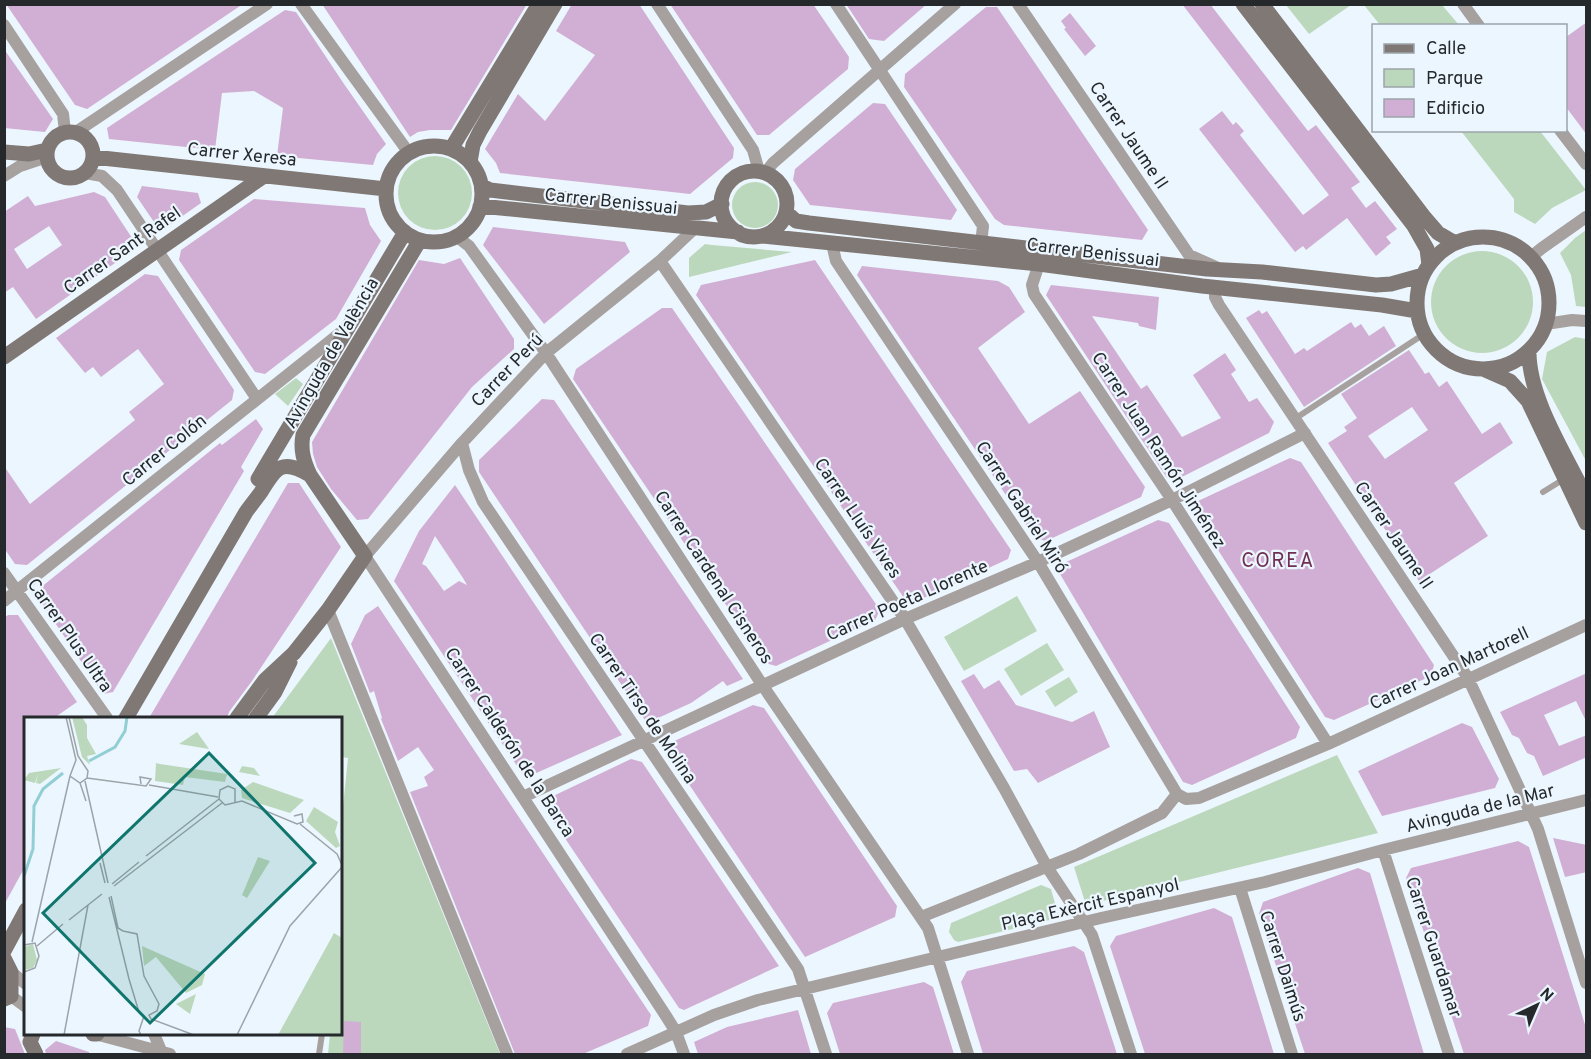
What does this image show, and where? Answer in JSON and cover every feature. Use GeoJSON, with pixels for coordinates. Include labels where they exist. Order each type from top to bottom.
{"type":"FeatureCollection","features":[{"type":"Feature","properties":{"kind":"street"},"geometry":{"type":"LineString","coordinates":[[4,176],[47,153],[54,139],[70,132],[267,4]]}},
{"type":"Feature","properties":{"kind":"street"},"geometry":{"type":"LineString","coordinates":[[301,4],[409,153]]}},
{"type":"Feature","properties":{"kind":"street"},"geometry":{"type":"LineString","coordinates":[[452,149],[539,4]]}},
{"type":"Feature","properties":{"kind":"street"},"geometry":{"type":"LineString","coordinates":[[470,162],[473,146],[480,131],[555,4]]}},
{"type":"Feature","properties":{"kind":"street"},"geometry":{"type":"LineString","coordinates":[[657,4],[753,150],[762,172]]}},
{"type":"Feature","properties":{"kind":"street"},"geometry":{"type":"LineString","coordinates":[[836,4],[983,226],[981,244]]}},
{"type":"Feature","properties":{"kind":"street"},"geometry":{"type":"LineString","coordinates":[[762,172],[955,4]]}},
{"type":"Feature","properties":{"kind":"street","name":"Carrer Jaume II"},"geometry":{"type":"LineString","coordinates":[[1018,4],[1189,255],[1222,270]]}},
{"type":"Feature","properties":{"kind":"street"},"geometry":{"type":"LineString","coordinates":[[1243,4],[1414,226],[1427,249],[1426,270]]}},
{"type":"Feature","properties":{"kind":"street"},"geometry":{"type":"LineString","coordinates":[[1262,4],[1431,224],[1445,238],[1455,243]]}},
{"type":"Feature","properties":{"kind":"street"},"geometry":{"type":"LineString","coordinates":[[1463,4],[1478,24]]}},
{"type":"Feature","properties":{"kind":"street"},"geometry":{"type":"LineString","coordinates":[[4,25],[63,114],[70,132]]}},
{"type":"Feature","properties":{"kind":"street"},"geometry":{"type":"LineString","coordinates":[[47,153],[52,170],[64,178],[79,177],[85,173],[93,157],[91,145],[82,135],[70,132]]}},
{"type":"Feature","properties":{"kind":"street"},"geometry":{"type":"LineString","coordinates":[[1562,132],[1587,165]]}},
{"type":"Feature","properties":{"kind":"street"},"geometry":{"type":"LineString","coordinates":[[437,146],[452,149],[470,162],[477,173],[482,186],[480,206],[471,224],[456,236],[438,241],[420,240],[405,232],[390,213],[386,189],[393,168],[409,153],[423,147],[437,146]]}},
{"type":"Feature","properties":{"kind":"street"},"geometry":{"type":"LineString","coordinates":[[4,152],[47,153]]}},
{"type":"Feature","properties":{"kind":"street","name":"Carrer Xeresa"},"geometry":{"type":"LineString","coordinates":[[93,157],[386,189]]}},
{"type":"Feature","properties":{"kind":"street"},"geometry":{"type":"LineString","coordinates":[[749,171],[762,172],[780,184],[787,202],[786,212],[778,227],[763,236],[746,236],[729,225],[724,215],[723,195],[733,179],[749,171]]}},
{"type":"Feature","properties":{"kind":"street"},"geometry":{"type":"LineString","coordinates":[[217,172],[229,186],[228,194],[221,205]]}},
{"type":"Feature","properties":{"kind":"street"},"geometry":{"type":"LineString","coordinates":[[85,173],[102,176],[117,190],[257,399]]}},
{"type":"Feature","properties":{"kind":"street","name":"Carrer Sant Rafel"},"geometry":{"type":"LineString","coordinates":[[4,357],[264,176]]}},
{"type":"Feature","properties":{"kind":"street","name":"Carrer Benissuai"},"geometry":{"type":"LineString","coordinates":[[482,186],[490,190],[687,213],[706,212],[722,204]]}},
{"type":"Feature","properties":{"kind":"street","name":"Carrer Benissuai"},"geometry":{"type":"LineString","coordinates":[[480,206],[738,232]]}},
{"type":"Feature","properties":{"kind":"street","name":"Carrer Benissuai"},"geometry":{"type":"LineString","coordinates":[[786,212],[796,220],[809,223],[981,244],[1376,285],[1391,284],[1426,270]]}},
{"type":"Feature","properties":{"kind":"street"},"geometry":{"type":"LineString","coordinates":[[1532,258],[1542,248],[1587,217]]}},
{"type":"Feature","properties":{"kind":"street","name":"Carrer Perú"},"geometry":{"type":"LineString","coordinates":[[365,556],[462,443],[546,354],[660,261],[694,229]]}},
{"type":"Feature","properties":{"kind":"street","name":"Avinguda de València"},"geometry":{"type":"LineString","coordinates":[[246,512],[254,486],[405,232]]}},
{"type":"Feature","properties":{"kind":"street","name":"Carrer Cardenal Cisneros"},"geometry":{"type":"LineString","coordinates":[[456,236],[469,246],[546,354],[764,686],[921,917],[934,942],[968,1054]]}},
{"type":"Feature","properties":{"kind":"street","name":"Carrer Benissuai"},"geometry":{"type":"LineString","coordinates":[[763,236],[1039,264],[1417,311]]}},
{"type":"Feature","properties":{"kind":"street"},"geometry":{"type":"LineString","coordinates":[[1475,237],[1496,238],[1515,245],[1532,258],[1542,272],[1548,289],[1550,307],[1540,339],[1529,352],[1501,368],[1485,370],[1468,368],[1452,362],[1438,352],[1424,334],[1417,311],[1417,294],[1426,270],[1440,252],[1455,243],[1475,237]]}},
{"type":"Feature","properties":{"kind":"street","name":"Avinguda de València"},"geometry":{"type":"LineString","coordinates":[[310,475],[302,452],[303,435],[420,240]]}},
{"type":"Feature","properties":{"kind":"street","name":"Carrer Gabriel Miró"},"geometry":{"type":"LineString","coordinates":[[832,244],[836,261],[1038,562],[1177,794]]}},
{"type":"Feature","properties":{"kind":"street","name":"Carrer Lluís Vives"},"geometry":{"type":"LineString","coordinates":[[660,261],[906,619],[1047,867],[1092,935],[1131,1054]]}},
{"type":"Feature","properties":{"kind":"street","name":"Carrer Juan Ramón Jiménez"},"geometry":{"type":"LineString","coordinates":[[1039,264],[1032,285],[1034,294],[1172,500],[1328,744]]}},
{"type":"Feature","properties":{"kind":"street","name":"Carrer Jaume II"},"geometry":{"type":"LineString","coordinates":[[1215,286],[1215,297],[1219,305],[1468,678],[1532,813],[1587,983]]}},
{"type":"Feature","properties":{"kind":"street"},"geometry":{"type":"LineString","coordinates":[[1546,324],[1572,320],[1587,321]]}},
{"type":"Feature","properties":{"kind":"street","name":"Carrer Colón"},"geometry":{"type":"LineString","coordinates":[[4,601],[347,327]]}},
{"type":"Feature","properties":{"kind":"street"},"geometry":{"type":"LineString","coordinates":[[1529,352],[1537,397],[1587,497]]}},
{"type":"Feature","properties":{"kind":"street"},"geometry":{"type":"LineString","coordinates":[[1485,370],[1510,381],[1528,400],[1587,523]]}},
{"type":"Feature","properties":{"kind":"street","name":"Carrer Poeta Llorente"},"geometry":{"type":"LineString","coordinates":[[523,798],[906,619],[1038,562],[1172,500],[1305,434]]}},
{"type":"Feature","properties":{"kind":"street","name":"Carrer Tirso de Molina"},"geometry":{"type":"LineString","coordinates":[[462,443],[469,470],[483,502],[796,965],[825,1054]]}},
{"type":"Feature","properties":{"kind":"street","name":"Avinguda de València"},"geometry":{"type":"LineString","coordinates":[[127,717],[246,512],[274,470],[287,466],[310,475]]}},
{"type":"Feature","properties":{"kind":"street","name":"Carrer Calderón de la Barca"},"geometry":{"type":"LineString","coordinates":[[310,475],[676,1032],[684,1054]]}},
{"type":"Feature","properties":{"kind":"street"},"geometry":{"type":"LineString","coordinates":[[238,717],[265,680],[294,653],[328,610],[365,556]]}},
{"type":"Feature","properties":{"kind":"street","name":"Carrer Plus Ultra"},"geometry":{"type":"LineString","coordinates":[[4,573],[106,717]]}},
{"type":"Feature","properties":{"kind":"street"},"geometry":{"type":"LineString","coordinates":[[328,610],[507,1054]]}},
{"type":"Feature","properties":{"kind":"street","name":"Carrer Joan Martorell"},"geometry":{"type":"LineString","coordinates":[[1328,744],[1587,625]]}},
{"type":"Feature","properties":{"kind":"street"},"geometry":{"type":"LineString","coordinates":[[257,717],[275,692],[294,653]]}},
{"type":"Feature","properties":{"kind":"street"},"geometry":{"type":"LineString","coordinates":[[921,917],[1079,854],[1162,813],[1177,794],[1186,799],[1199,798],[1328,744]]}},
{"type":"Feature","properties":{"kind":"street","name":"Avinguda de la Mar"},"geometry":{"type":"LineString","coordinates":[[1383,850],[1587,800]]}},
{"type":"Feature","properties":{"kind":"street","name":"Plaça Exèrcit Espanyol"},"geometry":{"type":"LineString","coordinates":[[627,1054],[735,1008],[805,988],[1240,888],[1383,850]]}},
{"type":"Feature","properties":{"kind":"street","name":"Carrer Guardamar"},"geometry":{"type":"LineString","coordinates":[[1383,850],[1449,1054]]}},
{"type":"Feature","properties":{"kind":"street","name":"Carrer Daimús"},"geometry":{"type":"LineString","coordinates":[[1240,888],[1292,1054]]}},
{"type":"Feature","properties":{"kind":"street"},"geometry":{"type":"LineString","coordinates":[[4,951],[24,914]]}},
{"type":"Feature","properties":{"kind":"street"},"geometry":{"type":"LineString","coordinates":[[8,965],[24,982]]}},
{"type":"Feature","properties":{"kind":"street"},"geometry":{"type":"LineString","coordinates":[[8,965],[8,997],[24,1006]]}},
{"type":"Feature","properties":{"kind":"street"},"geometry":{"type":"LineString","coordinates":[[33,1035],[30,1042],[36,1054]]}},
{"type":"Feature","properties":{"kind":"street"},"geometry":{"type":"LineString","coordinates":[[98,1035],[165,1054]]}},
{"type":"Feature","properties":{"kind":"street"},"geometry":{"type":"LineString","coordinates":[[155,1035],[165,1054]]}},
{"type":"Feature","properties":{"kind":"lane"},"geometry":{"type":"LineString","coordinates":[[1296,418],[1424,334]]}},
{"type":"Feature","properties":{"kind":"lane"},"geometry":{"type":"LineString","coordinates":[[1543,492],[1564,478]]}},
{"type":"Feature","properties":{"kind":"lane"},"geometry":{"type":"LineString","coordinates":[[319,1054],[322,1035]]}},
{"type":"Feature","properties":{"kind":"green space"},"geometry":{"type":"Polygon","coordinates":[[[1286,5],[1351,5],[1309,34],[1286,5]]]}},
{"type":"Feature","properties":{"kind":"green space"},"geometry":{"type":"Polygon","coordinates":[[[1364,5],[1442,5],[1458,24],[1379,24],[1364,5]]]}},
{"type":"Feature","properties":{"kind":"green space"},"geometry":{"type":"Polygon","coordinates":[[[1462,132],[1541,132],[1586,190],[1552,208],[1535,224],[1514,212],[1514,199],[1462,132]]]}},
{"type":"Feature","properties":{"kind":"green space"},"geometry":{"type":"Polygon","coordinates":[[[435,156],[449,159],[461,167],[469,179],[472,193],[469,207],[461,219],[449,227],[435,230],[421,227],[409,219],[401,207],[398,193],[401,179],[409,167],[421,159],[435,156]]]}},
{"type":"Feature","properties":{"kind":"green space"},"geometry":{"type":"Polygon","coordinates":[[[755,182],[771,189],[778,205],[771,221],[755,228],[739,221],[732,205],[739,189],[755,182]]]}},
{"type":"Feature","properties":{"kind":"green space"},"geometry":{"type":"Polygon","coordinates":[[[1586,230],[1586,307],[1576,306],[1571,275],[1560,253],[1586,230]]]}},
{"type":"Feature","properties":{"kind":"green space"},"geometry":{"type":"Polygon","coordinates":[[[705,244],[792,252],[689,277],[689,258],[705,244]]]}},
{"type":"Feature","properties":{"kind":"green space"},"geometry":{"type":"Polygon","coordinates":[[[1482,251],[1501,255],[1518,266],[1529,283],[1533,302],[1529,321],[1518,338],[1501,349],[1482,353],[1463,349],[1446,338],[1435,321],[1431,302],[1435,283],[1446,266],[1463,255],[1482,251]]]}},
{"type":"Feature","properties":{"kind":"green space"},"geometry":{"type":"Polygon","coordinates":[[[1575,337],[1586,339],[1586,461],[1542,379],[1547,352],[1575,337]]]}},
{"type":"Feature","properties":{"kind":"green space"},"geometry":{"type":"Polygon","coordinates":[[[296,378],[303,384],[288,406],[275,394],[296,378]]]}},
{"type":"Feature","properties":{"kind":"green space"},"geometry":{"type":"Polygon","coordinates":[[[1017,596],[1037,631],[964,671],[944,637],[1017,596]]]}},
{"type":"Feature","properties":{"kind":"green space"},"geometry":{"type":"Polygon","coordinates":[[[331,638],[500,1054],[328,1054],[330,1035],[342,1035],[342,816],[348,758],[342,757],[342,717],[273,717],[331,638]]]}},
{"type":"Feature","properties":{"kind":"green space"},"geometry":{"type":"Polygon","coordinates":[[[1047,643],[1064,670],[1021,696],[1004,669],[1047,643]]]}},
{"type":"Feature","properties":{"kind":"green space"},"geometry":{"type":"Polygon","coordinates":[[[1069,677],[1078,692],[1055,707],[1045,691],[1069,677]]]}},
{"type":"Feature","properties":{"kind":"green space"},"geometry":{"type":"Polygon","coordinates":[[[1337,755],[1378,833],[1086,905],[1074,867],[1337,755]]]}},
{"type":"Feature","properties":{"kind":"green space"},"geometry":{"type":"Polygon","coordinates":[[[1041,885],[1051,889],[1058,914],[1054,919],[958,942],[949,932],[951,923],[1041,885]]]}},
{"type":"Feature","properties":{"kind":"building"},"geometry":{"type":"Polygon","coordinates":[[[6,4],[243,4],[87,109],[75,105],[6,4]]]}},
{"type":"Feature","properties":{"kind":"building"},"geometry":{"type":"Polygon","coordinates":[[[322,4],[527,4],[451,130],[418,132],[410,137],[322,4]]]}},
{"type":"Feature","properties":{"kind":"building"},"geometry":{"type":"Polygon","coordinates":[[[572,4],[639,4],[734,148],[733,158],[690,194],[500,173],[496,163],[485,149],[518,94],[545,121],[595,55],[556,31],[572,4]]]}},
{"type":"Feature","properties":{"kind":"building"},"geometry":{"type":"Polygon","coordinates":[[[670,4],[813,4],[849,57],[848,69],[769,135],[757,135],[670,4]]]}},
{"type":"Feature","properties":{"kind":"building"},"geometry":{"type":"Polygon","coordinates":[[[846,4],[927,4],[884,41],[869,39],[846,4]]]}},
{"type":"Feature","properties":{"kind":"building"},"geometry":{"type":"Polygon","coordinates":[[[1182,4],[1210,4],[1308,131],[1316,125],[1360,182],[1351,188],[1366,208],[1375,201],[1397,229],[1386,237],[1391,243],[1376,256],[1347,218],[1306,250],[1303,246],[1295,252],[1199,129],[1222,111],[1233,125],[1236,122],[1244,131],[1240,135],[1303,215],[1329,195],[1182,4]]]}},
{"type":"Feature","properties":{"kind":"building"},"geometry":{"type":"Polygon","coordinates":[[[986,7],[997,7],[1148,230],[1142,240],[1004,225],[995,219],[904,87],[905,74],[986,7]]]}},
{"type":"Feature","properties":{"kind":"building"},"geometry":{"type":"Polygon","coordinates":[[[285,10],[296,12],[386,144],[377,154],[373,165],[277,156],[283,108],[254,91],[222,93],[215,150],[109,139],[107,128],[285,10]]]}},
{"type":"Feature","properties":{"kind":"building"},"geometry":{"type":"Polygon","coordinates":[[[1070,13],[1096,46],[1085,56],[1064,29],[1066,28],[1061,21],[1070,13]]]}},
{"type":"Feature","properties":{"kind":"building"},"geometry":{"type":"Polygon","coordinates":[[[1587,22],[1587,135],[1567,108],[1567,36],[1587,22]]]}},
{"type":"Feature","properties":{"kind":"building"},"geometry":{"type":"Polygon","coordinates":[[[4,49],[53,119],[45,132],[4,128],[4,49]]]}},
{"type":"Feature","properties":{"kind":"building"},"geometry":{"type":"Polygon","coordinates":[[[873,103],[885,104],[957,210],[951,220],[810,205],[793,180],[795,169],[873,103]]]}},
{"type":"Feature","properties":{"kind":"building"},"geometry":{"type":"Polygon","coordinates":[[[142,186],[198,193],[201,203],[167,227],[156,225],[137,197],[142,186]]]}},
{"type":"Feature","properties":{"kind":"building"},"geometry":{"type":"Polygon","coordinates":[[[94,192],[105,197],[134,241],[132,251],[36,319],[13,287],[4,293],[4,212],[28,196],[35,206],[94,192]],[[49,226],[14,249],[27,269],[62,245],[49,226]]]}},
{"type":"Feature","properties":{"kind":"building"},"geometry":{"type":"Polygon","coordinates":[[[254,199],[365,208],[370,225],[381,241],[336,319],[265,374],[255,372],[179,260],[181,250],[254,199]]]}},
{"type":"Feature","properties":{"kind":"building"},"geometry":{"type":"Polygon","coordinates":[[[493,227],[625,242],[630,252],[544,324],[483,245],[493,227]]]}},
{"type":"Feature","properties":{"kind":"building"},"geometry":{"type":"Polygon","coordinates":[[[460,258],[514,339],[514,349],[472,387],[368,519],[357,520],[331,489],[317,467],[312,442],[419,260],[444,264],[460,258]]]}},
{"type":"Feature","properties":{"kind":"building"},"geometry":{"type":"Polygon","coordinates":[[[815,260],[1011,550],[1008,559],[913,603],[904,598],[696,295],[701,285],[815,260]]]}},
{"type":"Feature","properties":{"kind":"building"},"geometry":{"type":"Polygon","coordinates":[[[862,266],[998,281],[1009,287],[1025,312],[978,348],[1029,424],[1080,391],[1145,487],[1141,497],[1046,541],[1035,538],[857,275],[862,266]]]}},
{"type":"Feature","properties":{"kind":"building"},"geometry":{"type":"Polygon","coordinates":[[[145,274],[158,276],[234,390],[232,400],[27,565],[15,564],[4,548],[4,466],[30,504],[135,420],[129,412],[164,384],[138,349],[101,377],[93,367],[85,373],[56,338],[145,274]]]}},
{"type":"Feature","properties":{"kind":"building"},"geometry":{"type":"Polygon","coordinates":[[[1051,285],[1159,297],[1156,330],[1139,326],[1138,323],[1092,316],[1141,389],[1147,385],[1182,437],[1221,418],[1193,375],[1225,353],[1236,370],[1231,374],[1249,402],[1257,398],[1274,422],[1269,433],[1176,480],[1167,478],[1046,295],[1051,285]]]}},
{"type":"Feature","properties":{"kind":"building"},"geometry":{"type":"Polygon","coordinates":[[[662,308],[672,308],[880,610],[875,620],[776,666],[765,663],[573,379],[576,369],[662,308]]]}},
{"type":"Feature","properties":{"kind":"building"},"geometry":{"type":"Polygon","coordinates":[[[1259,310],[1262,314],[1267,311],[1295,354],[1304,348],[1307,351],[1351,322],[1355,328],[1361,324],[1369,336],[1384,326],[1396,346],[1304,407],[1246,318],[1259,310]]]}},
{"type":"Feature","properties":{"kind":"building"},"geometry":{"type":"Polygon","coordinates":[[[1409,350],[1425,374],[1429,372],[1439,387],[1447,381],[1482,434],[1500,422],[1513,443],[1454,483],[1488,536],[1419,581],[1328,443],[1347,431],[1344,427],[1357,418],[1341,394],[1409,350]],[[1412,407],[1368,436],[1385,459],[1428,430],[1412,407]]]}},
{"type":"Feature","properties":{"kind":"building"},"geometry":{"type":"Polygon","coordinates":[[[542,399],[554,400],[743,679],[727,686],[723,681],[691,703],[647,723],[479,472],[479,460],[542,399]]]}},
{"type":"Feature","properties":{"kind":"building"},"geometry":{"type":"Polygon","coordinates":[[[256,419],[263,429],[241,467],[244,471],[113,692],[103,694],[39,599],[40,588],[220,443],[222,445],[256,419]]]}},
{"type":"Feature","properties":{"kind":"building"},"geometry":{"type":"Polygon","coordinates":[[[1290,458],[1301,462],[1434,665],[1431,676],[1334,720],[1325,717],[1195,514],[1198,501],[1290,458]]]}},
{"type":"Feature","properties":{"kind":"building"},"geometry":{"type":"Polygon","coordinates":[[[288,483],[299,483],[341,547],[227,717],[150,717],[288,483]]]}},
{"type":"Feature","properties":{"kind":"building"},"geometry":{"type":"Polygon","coordinates":[[[455,485],[622,735],[525,778],[394,581],[419,531],[455,485]],[[435,536],[422,564],[426,566],[444,591],[459,581],[467,585],[435,536]]]}},
{"type":"Feature","properties":{"kind":"building"},"geometry":{"type":"Polygon","coordinates":[[[1158,520],[1169,523],[1300,727],[1296,738],[1192,785],[1183,782],[1060,574],[1064,563],[1158,520]]]}},
{"type":"Feature","properties":{"kind":"building"},"geometry":{"type":"Polygon","coordinates":[[[378,606],[651,1015],[648,1026],[583,1054],[515,1054],[410,792],[428,786],[424,777],[434,770],[418,747],[398,761],[381,719],[374,691],[370,693],[351,644],[365,615],[378,606]]]}},
{"type":"Feature","properties":{"kind":"building"},"geometry":{"type":"Polygon","coordinates":[[[8,615],[18,615],[77,702],[55,717],[24,717],[24,869],[4,905],[4,618],[8,615]]]}},
{"type":"Feature","properties":{"kind":"building"},"geometry":{"type":"Polygon","coordinates":[[[1587,673],[1587,723],[1576,701],[1544,715],[1559,746],[1587,735],[1587,757],[1543,776],[1534,756],[1527,753],[1519,738],[1512,735],[1500,712],[1587,673]]]}},
{"type":"Feature","properties":{"kind":"building"},"geometry":{"type":"Polygon","coordinates":[[[974,674],[984,689],[999,680],[1016,705],[1072,722],[1094,711],[1110,747],[1038,783],[1027,769],[1014,771],[961,681],[974,674]]]}},
{"type":"Feature","properties":{"kind":"building"},"geometry":{"type":"Polygon","coordinates":[[[753,705],[764,708],[897,906],[895,917],[805,957],[668,753],[670,743],[753,705]]]}},
{"type":"Feature","properties":{"kind":"building"},"geometry":{"type":"Polygon","coordinates":[[[1462,723],[1472,727],[1499,779],[1495,788],[1382,816],[1358,771],[1462,723]]]}},
{"type":"Feature","properties":{"kind":"building"},"geometry":{"type":"Polygon","coordinates":[[[631,759],[642,762],[779,966],[684,1010],[679,1008],[546,810],[549,798],[631,759]]]}},
{"type":"Feature","properties":{"kind":"building"},"geometry":{"type":"Polygon","coordinates":[[[1553,838],[1587,845],[1587,872],[1565,877],[1553,838]]]}},
{"type":"Feature","properties":{"kind":"building"},"geometry":{"type":"Polygon","coordinates":[[[1518,841],[1529,847],[1587,1031],[1587,1054],[1464,1054],[1406,878],[1411,868],[1518,841]]]}},
{"type":"Feature","properties":{"kind":"building"},"geometry":{"type":"Polygon","coordinates":[[[1358,868],[1370,873],[1424,1054],[1305,1054],[1259,914],[1263,902],[1358,868]]]}},
{"type":"Feature","properties":{"kind":"building"},"geometry":{"type":"Polygon","coordinates":[[[1214,908],[1232,917],[1274,1054],[1145,1054],[1110,946],[1116,936],[1214,908]]]}},
{"type":"Feature","properties":{"kind":"building"},"geometry":{"type":"Polygon","coordinates":[[[1074,946],[1084,952],[1117,1054],[983,1054],[961,982],[967,971],[1074,946]]]}},
{"type":"Feature","properties":{"kind":"building"},"geometry":{"type":"Polygon","coordinates":[[[924,982],[933,987],[954,1054],[840,1054],[827,1013],[833,1003],[924,982]]]}},
{"type":"Feature","properties":{"kind":"building"},"geometry":{"type":"Polygon","coordinates":[[[798,1010],[811,1054],[698,1054],[694,1042],[727,1027],[798,1010]]]}},
{"type":"Feature","properties":{"kind":"building"},"geometry":{"type":"Polygon","coordinates":[[[344,1021],[361,1022],[361,1054],[343,1054],[344,1021]]]}},
{"type":"Feature","properties":{"kind":"building"},"geometry":{"type":"Polygon","coordinates":[[[4,1027],[15,1029],[25,1054],[4,1054],[4,1027]]]}},
{"type":"Feature","properties":{"kind":"building"},"geometry":{"type":"Polygon","coordinates":[[[56,1041],[89,1052],[89,1054],[46,1054],[45,1050],[56,1041]]]}},
{"type":"Feature","properties":{"kind":"district","name":"COREA"},"geometry":{"type":"Point","coordinates":[1278,560]}}]}
